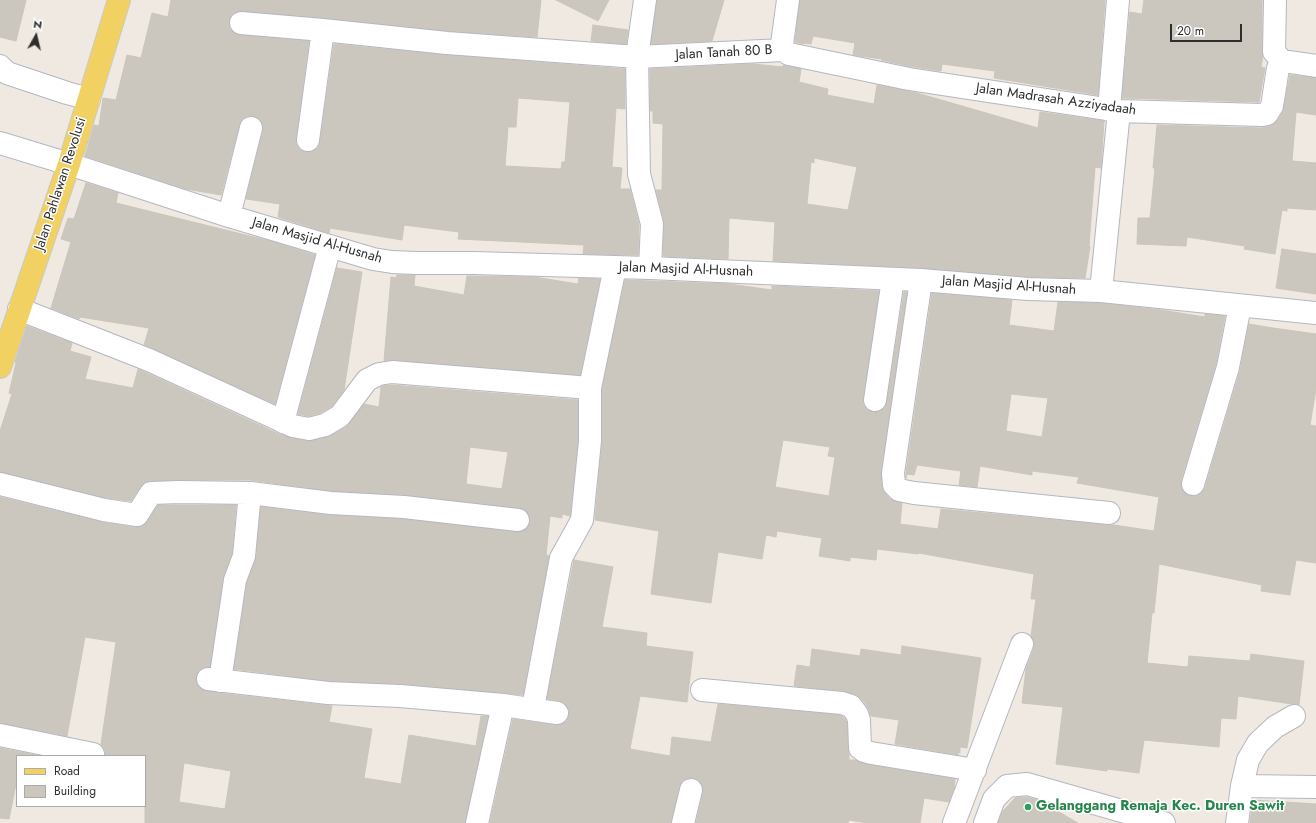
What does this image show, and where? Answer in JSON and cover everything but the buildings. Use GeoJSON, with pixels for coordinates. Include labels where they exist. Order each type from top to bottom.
{"type":"FeatureCollection","features":[{"type":"Feature","properties":{"kind":"main road","name":"Jalan Pahlawan Revolusi"},"geometry":{"type":"LineString","coordinates":[[0,367],[69,164],[119,0]]}},
{"type":"Feature","properties":{"kind":"street"},"geometry":{"type":"LineString","coordinates":[[645,0],[637,57],[639,174],[652,224],[650,268]]}},
{"type":"Feature","properties":{"kind":"street","name":"Jalan Tanah 80 B"},"geometry":{"type":"LineString","coordinates":[[241,23],[447,43],[637,57],[784,50],[782,44],[788,0]]}},
{"type":"Feature","properties":{"kind":"street"},"geometry":{"type":"LineString","coordinates":[[1101,291],[1114,110],[1118,0]]}},
{"type":"Feature","properties":{"kind":"street"},"geometry":{"type":"LineString","coordinates":[[1275,0],[1274,52],[1283,62],[1316,66]]}},
{"type":"Feature","properties":{"kind":"street"},"geometry":{"type":"LineString","coordinates":[[308,140],[323,30]]}},
{"type":"Feature","properties":{"kind":"street","name":"Jalan Madrasah Azziyadaah"},"geometry":{"type":"LineString","coordinates":[[784,50],[789,54],[909,79],[1114,110],[1267,114],[1272,106],[1278,68],[1283,62]]}},
{"type":"Feature","properties":{"kind":"street"},"geometry":{"type":"LineString","coordinates":[[0,66],[7,74],[89,99]]}},
{"type":"Feature","properties":{"kind":"street"},"geometry":{"type":"LineString","coordinates":[[230,216],[251,128]]}},
{"type":"Feature","properties":{"kind":"street","name":"Jalan Masjid Al-Husnah"},"geometry":{"type":"LineString","coordinates":[[0,143],[230,216],[373,259],[392,262],[650,268],[921,280],[1028,289],[1101,291],[1316,313]]}},
{"type":"Feature","properties":{"kind":"street"},"geometry":{"type":"LineString","coordinates":[[283,422],[330,246]]}},
{"type":"Feature","properties":{"kind":"street"},"geometry":{"type":"LineString","coordinates":[[532,708],[561,558],[582,520],[590,441],[590,388],[615,267]]}},
{"type":"Feature","properties":{"kind":"street"},"geometry":{"type":"LineString","coordinates":[[874,400],[893,279]]}},
{"type":"Feature","properties":{"kind":"street"},"geometry":{"type":"LineString","coordinates":[[921,280],[893,473],[894,485],[899,490],[914,493],[1109,513]]}},
{"type":"Feature","properties":{"kind":"street"},"geometry":{"type":"LineString","coordinates":[[1193,484],[1228,367],[1240,306]]}},
{"type":"Feature","properties":{"kind":"street"},"geometry":{"type":"LineString","coordinates":[[19,309],[149,360],[293,426],[309,428],[324,426],[340,416],[367,380],[379,374],[392,372],[590,388]]}},
{"type":"Feature","properties":{"kind":"street"},"geometry":{"type":"LineString","coordinates":[[0,484],[104,510],[137,515],[150,493],[180,492],[250,493],[331,503],[404,507],[518,520]]}},
{"type":"Feature","properties":{"kind":"street"},"geometry":{"type":"LineString","coordinates":[[250,493],[244,556],[235,580],[214,680],[328,693],[400,696],[503,705],[532,708],[557,713]]}},
{"type":"Feature","properties":{"kind":"street"},"geometry":{"type":"LineString","coordinates":[[954,823],[1022,644]]}},
{"type":"Feature","properties":{"kind":"street"},"geometry":{"type":"LineString","coordinates":[[702,690],[842,703],[851,706],[857,714],[860,748],[864,751],[975,770]]}},
{"type":"Feature","properties":{"kind":"street"},"geometry":{"type":"LineString","coordinates":[[477,823],[503,705]]}},
{"type":"Feature","properties":{"kind":"street"},"geometry":{"type":"LineString","coordinates":[[1238,823],[1242,786],[1248,760],[1258,743],[1275,727],[1294,716]]}},
{"type":"Feature","properties":{"kind":"street"},"geometry":{"type":"LineString","coordinates":[[0,735],[93,754]]}},
{"type":"Feature","properties":{"kind":"street"},"geometry":{"type":"LineString","coordinates":[[985,823],[994,799],[1007,786],[1027,784],[1164,823]]}},
{"type":"Feature","properties":{"kind":"street"},"geometry":{"type":"LineString","coordinates":[[1242,786],[1316,787]]}},
{"type":"Feature","properties":{"kind":"street"},"geometry":{"type":"LineString","coordinates":[[683,823],[691,790]]}},
{"type":"Feature","properties":{"kind":"place","name":"Gelanggang Remaja Kec. Duren Sawit"},"geometry":{"type":"Point","coordinates":[1028,807]}}]}
